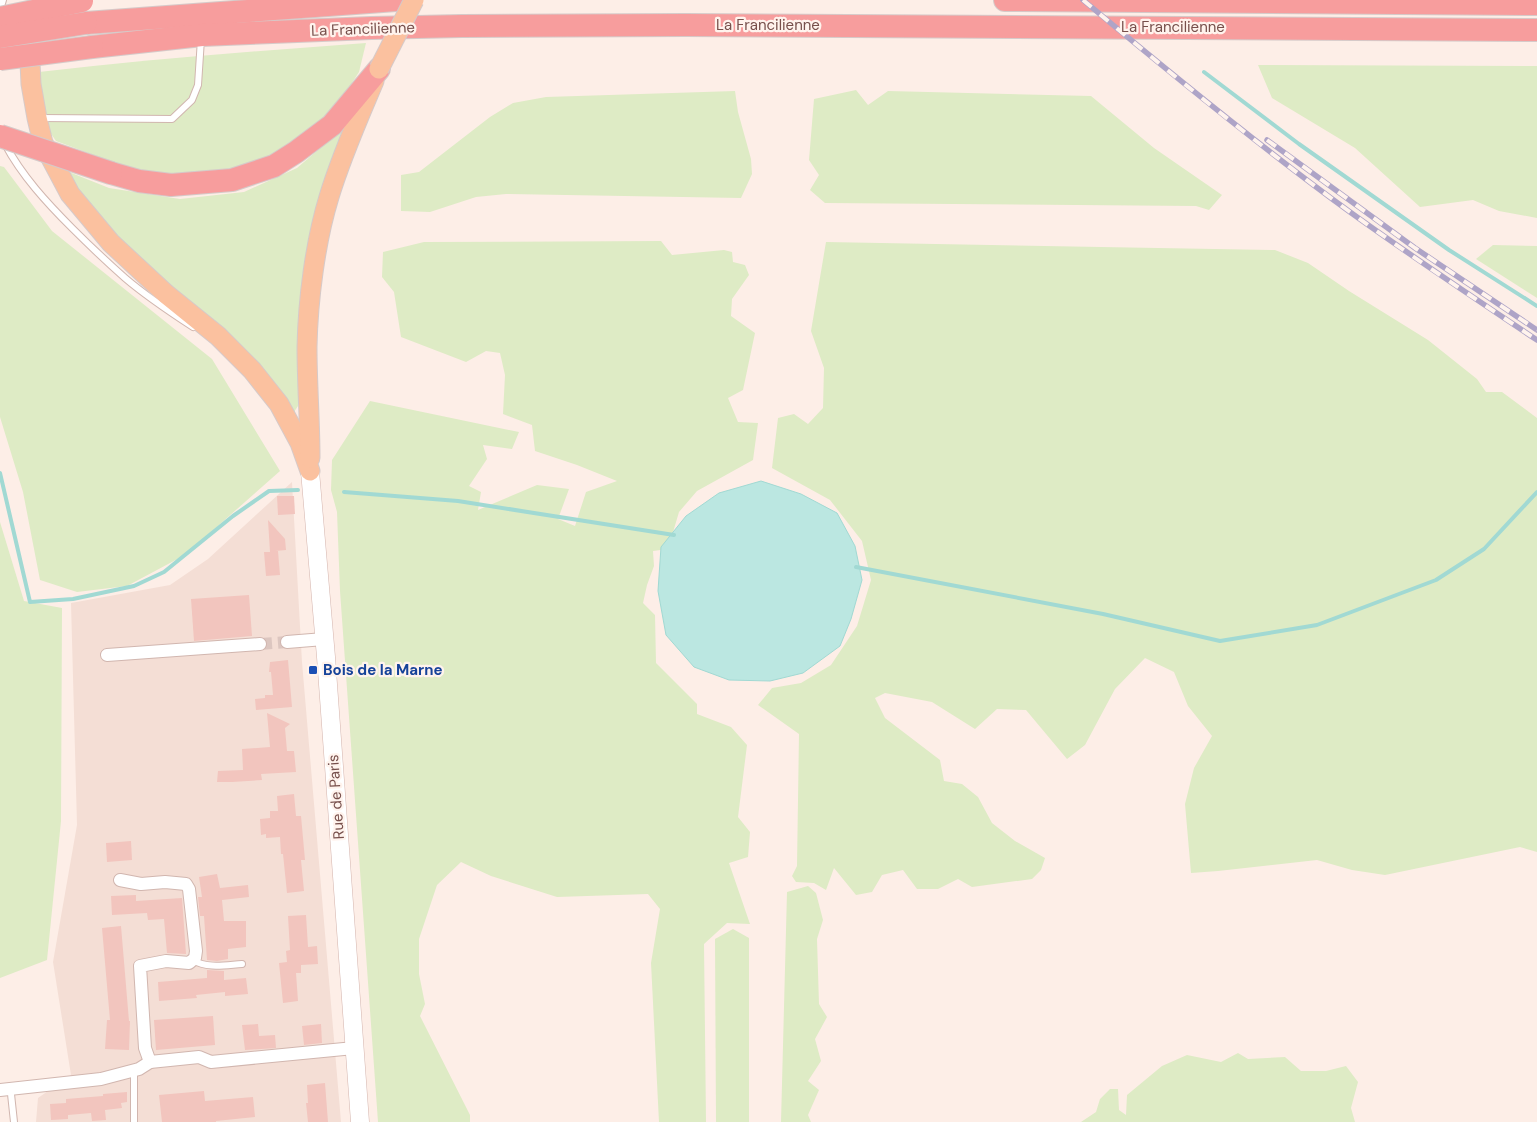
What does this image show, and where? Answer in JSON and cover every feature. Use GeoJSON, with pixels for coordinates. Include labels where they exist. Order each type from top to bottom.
{"type":"FeatureCollection","features":[{"type":"Feature","properties":{"kind":"highway"},"geometry":{"type":"LineString","coordinates":[[0,18],[84,0]]}},
{"type":"Feature","properties":{"kind":"highway","name":"La Francilienne"},"geometry":{"type":"LineString","coordinates":[[0,37],[86,23],[396,0]]}},
{"type":"Feature","properties":{"kind":"highway","name":"La Francilienne"},"geometry":{"type":"LineString","coordinates":[[1005,0],[1537,4]]}},
{"type":"Feature","properties":{"kind":"highway","name":"La Francilienne"},"geometry":{"type":"LineString","coordinates":[[0,59],[202,35],[371,28],[666,25],[1537,30]]}},
{"type":"Feature","properties":{"kind":"highway"},"geometry":{"type":"LineString","coordinates":[[0,136],[139,181],[171,185],[232,180],[274,166],[332,125],[379,69]]}},
{"type":"Feature","properties":{"kind":"main road"},"geometry":{"type":"LineString","coordinates":[[35,0],[29,43],[31,84],[37,118],[43,143],[70,194],[110,243],[166,294],[218,336],[252,370],[280,404],[300,443],[310,471]]}},
{"type":"Feature","properties":{"kind":"main road"},"geometry":{"type":"LineString","coordinates":[[310,471],[307,346],[317,250],[329,198],[347,145],[379,69],[414,0]]}},
{"type":"Feature","properties":{"kind":"main road","name":"Rue de Paris"},"geometry":{"type":"LineString","coordinates":[[310,471],[360,1122]]}},
{"type":"Feature","properties":{"kind":"street"},"geometry":{"type":"LineString","coordinates":[[287,642],[324,639]]}},
{"type":"Feature","properties":{"kind":"street"},"geometry":{"type":"LineString","coordinates":[[107,655],[260,644]]}},
{"type":"Feature","properties":{"kind":"street"},"geometry":{"type":"LineString","coordinates":[[120,880],[141,884],[165,882],[186,884],[189,889],[196,951],[195,958],[189,963],[166,961],[140,966],[146,1048],[150,1062]]}},
{"type":"Feature","properties":{"kind":"street"},"geometry":{"type":"LineString","coordinates":[[6,1092],[100,1079],[139,1069],[150,1062],[199,1057],[211,1062],[354,1048]]}},
{"type":"Feature","properties":{"kind":"lane"},"geometry":{"type":"LineString","coordinates":[[0,10],[3,0]]}},
{"type":"Feature","properties":{"kind":"lane"},"geometry":{"type":"LineString","coordinates":[[37,118],[172,119],[192,100],[198,85],[202,35]]}},
{"type":"Feature","properties":{"kind":"lane"},"geometry":{"type":"LineString","coordinates":[[0,127],[2,140],[12,159],[45,201],[125,278],[168,311],[198,330]]}},
{"type":"Feature","properties":{"kind":"lane"},"geometry":{"type":"LineString","coordinates":[[206,335],[229,346]]}},
{"type":"Feature","properties":{"kind":"lane"},"geometry":{"type":"LineString","coordinates":[[193,960],[198,964],[207,966],[242,964]]}},
{"type":"Feature","properties":{"kind":"lane"},"geometry":{"type":"LineString","coordinates":[[134,1070],[134,1122]]}},
{"type":"Feature","properties":{"kind":"lane"},"geometry":{"type":"LineString","coordinates":[[6,1092],[14,1122]]}},
{"type":"Feature","properties":{"kind":"shaded area"},"geometry":{"type":"Polygon","coordinates":[[[292,482],[302,662],[341,1122],[36,1122],[38,1098],[71,1075],[53,962],[77,825],[71,603],[170,585],[208,559],[292,482]]]}},
{"type":"Feature","properties":{"kind":"green space"},"geometry":{"type":"Polygon","coordinates":[[[366,43],[359,72],[337,106],[296,141],[248,170],[179,176],[132,169],[56,141],[47,128],[40,91],[39,72],[162,59],[366,43]]]}},
{"type":"Feature","properties":{"kind":"green space"},"geometry":{"type":"Polygon","coordinates":[[[1258,65],[1537,66],[1537,218],[1499,211],[1473,200],[1420,207],[1355,148],[1272,98],[1258,65]]]}},
{"type":"Feature","properties":{"kind":"green space"},"geometry":{"type":"Polygon","coordinates":[[[856,90],[868,105],[888,91],[1091,96],[1154,148],[1222,195],[1209,210],[1196,206],[825,203],[810,190],[819,175],[809,160],[814,99],[856,90]]]}},
{"type":"Feature","properties":{"kind":"green space"},"geometry":{"type":"Polygon","coordinates":[[[735,91],[738,112],[751,159],[752,174],[741,198],[506,194],[476,197],[430,212],[401,211],[401,175],[419,172],[490,117],[513,103],[546,97],[735,91]]]}},
{"type":"Feature","properties":{"kind":"green space"},"geometry":{"type":"Polygon","coordinates":[[[353,120],[299,356],[298,406],[294,412],[122,247],[77,193],[64,170],[109,188],[180,199],[244,192],[297,168],[353,120]]]}},
{"type":"Feature","properties":{"kind":"green space"},"geometry":{"type":"Polygon","coordinates":[[[0,166],[4,167],[52,231],[212,359],[280,471],[185,555],[127,586],[77,592],[40,580],[23,492],[0,417],[0,166]]]}},
{"type":"Feature","properties":{"kind":"green space"},"geometry":{"type":"Polygon","coordinates":[[[661,241],[672,255],[724,250],[732,252],[733,262],[745,265],[749,275],[732,299],[731,316],[755,333],[743,390],[728,398],[738,422],[758,423],[753,460],[697,491],[679,512],[668,549],[653,551],[654,566],[643,603],[655,615],[656,663],[697,704],[697,714],[731,727],[747,745],[738,817],[750,832],[748,857],[729,863],[750,924],[727,923],[704,944],[706,1122],[659,1122],[651,963],[660,909],[648,894],[557,897],[491,876],[461,862],[437,885],[419,939],[419,974],[425,1004],[420,1016],[470,1115],[470,1122],[378,1122],[340,591],[337,512],[331,490],[332,460],[370,401],[519,432],[512,449],[483,445],[487,459],[469,486],[481,492],[478,510],[537,485],[569,489],[558,519],[575,526],[586,492],[617,481],[535,451],[532,425],[503,414],[505,375],[500,353],[486,351],[466,362],[401,337],[394,292],[382,277],[383,252],[424,242],[661,241]]]}},
{"type":"Feature","properties":{"kind":"green space"},"geometry":{"type":"Polygon","coordinates":[[[826,242],[1275,250],[1308,263],[1428,340],[1477,379],[1486,392],[1502,392],[1537,418],[1537,852],[1520,847],[1385,875],[1352,870],[1317,860],[1191,873],[1185,804],[1194,768],[1212,736],[1188,706],[1174,672],[1145,658],[1115,689],[1085,745],[1067,759],[1026,710],[997,709],[975,729],[932,702],[885,693],[875,698],[885,718],[940,760],[944,781],[962,784],[978,797],[992,823],[1015,841],[1045,858],[1041,870],[1032,879],[972,887],[958,879],[938,889],[917,889],[903,870],[882,875],[872,892],[856,895],[834,868],[826,890],[814,883],[796,882],[792,876],[797,866],[799,734],[758,705],[772,688],[801,683],[831,665],[857,626],[871,580],[862,541],[830,500],[772,468],[778,418],[794,414],[808,424],[823,408],[824,368],[811,331],[826,242]]]}},
{"type":"Feature","properties":{"kind":"green space"},"geometry":{"type":"Polygon","coordinates":[[[1493,245],[1537,246],[1537,298],[1476,259],[1493,245]]]}},
{"type":"Feature","properties":{"kind":"green space"},"geometry":{"type":"Polygon","coordinates":[[[0,522],[24,601],[62,608],[61,821],[47,960],[0,978],[0,522]]]}},
{"type":"Feature","properties":{"kind":"green space"},"geometry":{"type":"Polygon","coordinates":[[[808,886],[816,893],[823,920],[817,939],[819,1004],[827,1017],[815,1039],[821,1061],[808,1081],[819,1090],[808,1115],[811,1122],[781,1122],[787,892],[808,886]]]}},
{"type":"Feature","properties":{"kind":"green space"},"geometry":{"type":"Polygon","coordinates":[[[733,929],[749,938],[749,1122],[716,1122],[715,939],[733,929]]]}},
{"type":"Feature","properties":{"kind":"green space"},"geometry":{"type":"Polygon","coordinates":[[[1238,1053],[1248,1059],[1285,1057],[1301,1071],[1326,1071],[1346,1066],[1358,1082],[1351,1108],[1355,1122],[1081,1122],[1096,1112],[1100,1099],[1110,1089],[1118,1089],[1119,1110],[1126,1115],[1127,1095],[1162,1066],[1187,1055],[1221,1062],[1238,1053]]]}},
{"type":"Feature","properties":{"kind":"water"},"geometry":{"type":"Polygon","coordinates":[[[761,481],[801,494],[837,513],[855,546],[862,580],[851,619],[840,646],[803,673],[770,681],[729,680],[694,667],[666,635],[658,591],[661,547],[686,516],[719,493],[761,481]]]}},
{"type":"Feature","properties":{"kind":"building"},"geometry":{"type":"Polygon","coordinates":[[[277,496],[294,496],[295,514],[278,515],[277,496]]]}},
{"type":"Feature","properties":{"kind":"building"},"geometry":{"type":"Polygon","coordinates":[[[268,520],[285,539],[286,550],[275,551],[278,551],[280,575],[266,576],[264,552],[270,552],[268,520]]]}},
{"type":"Feature","properties":{"kind":"building"},"geometry":{"type":"Polygon","coordinates":[[[249,595],[252,636],[194,641],[191,599],[249,595]]]}},
{"type":"Feature","properties":{"kind":"building"},"geometry":{"type":"Polygon","coordinates":[[[288,660],[292,707],[256,710],[255,699],[265,698],[265,695],[273,695],[271,672],[269,672],[270,662],[288,660]]]}},
{"type":"Feature","properties":{"kind":"building"},"geometry":{"type":"Polygon","coordinates":[[[267,713],[290,724],[285,728],[287,751],[294,751],[296,772],[261,774],[262,780],[217,782],[218,771],[243,770],[242,749],[270,747],[267,713]]]}},
{"type":"Feature","properties":{"kind":"building"},"geometry":{"type":"Polygon","coordinates":[[[294,794],[296,816],[301,816],[305,860],[301,860],[304,891],[287,893],[280,837],[266,838],[266,834],[261,835],[260,819],[270,818],[270,811],[278,811],[277,796],[294,794]]]}},
{"type":"Feature","properties":{"kind":"building"},"geometry":{"type":"Polygon","coordinates":[[[131,841],[132,860],[107,862],[106,843],[131,841]]]}},
{"type":"Feature","properties":{"kind":"building"},"geometry":{"type":"Polygon","coordinates":[[[217,874],[220,888],[248,885],[249,897],[222,900],[224,921],[246,921],[246,947],[228,949],[228,959],[217,961],[207,960],[204,916],[200,916],[198,897],[202,897],[199,877],[217,874]]]}},
{"type":"Feature","properties":{"kind":"building"},"geometry":{"type":"Polygon","coordinates":[[[136,895],[136,901],[182,898],[186,954],[167,953],[164,919],[148,920],[147,913],[112,915],[111,896],[136,895]]]}},
{"type":"Feature","properties":{"kind":"building"},"geometry":{"type":"Polygon","coordinates":[[[306,915],[308,947],[317,946],[318,964],[301,965],[301,973],[296,973],[298,1001],[283,1003],[279,963],[287,962],[286,951],[290,950],[288,916],[306,915]]]}},
{"type":"Feature","properties":{"kind":"building"},"geometry":{"type":"Polygon","coordinates":[[[121,926],[130,1021],[129,1050],[105,1049],[107,1020],[110,1020],[102,928],[121,926]]]}},
{"type":"Feature","properties":{"kind":"building"},"geometry":{"type":"Polygon","coordinates":[[[207,970],[224,971],[224,980],[246,978],[248,994],[225,996],[225,992],[196,995],[197,998],[159,1001],[158,982],[207,978],[207,970]]]}},
{"type":"Feature","properties":{"kind":"building"},"geometry":{"type":"Polygon","coordinates":[[[213,1016],[215,1045],[156,1050],[154,1020],[213,1016]]]}},
{"type":"Feature","properties":{"kind":"building"},"geometry":{"type":"Polygon","coordinates":[[[258,1024],[259,1036],[275,1035],[276,1048],[245,1050],[242,1025],[258,1024]]]}},
{"type":"Feature","properties":{"kind":"building"},"geometry":{"type":"Polygon","coordinates":[[[321,1024],[322,1043],[304,1045],[302,1026],[321,1024]]]}},
{"type":"Feature","properties":{"kind":"building"},"geometry":{"type":"Polygon","coordinates":[[[325,1083],[328,1122],[308,1122],[307,1085],[325,1083]]]}},
{"type":"Feature","properties":{"kind":"building"},"geometry":{"type":"Polygon","coordinates":[[[204,1091],[205,1101],[253,1097],[255,1117],[216,1122],[162,1122],[159,1095],[204,1091]]]}},
{"type":"Feature","properties":{"kind":"building"},"geometry":{"type":"Polygon","coordinates":[[[127,1092],[127,1102],[121,1103],[122,1108],[105,1110],[106,1120],[92,1121],[91,1113],[68,1115],[68,1119],[51,1120],[50,1104],[66,1103],[66,1099],[127,1092]]]}},
{"type":"Feature","properties":{"kind":"waterway"},"geometry":{"type":"LineString","coordinates":[[1204,72],[1299,144],[1449,250],[1537,306]]}},
{"type":"Feature","properties":{"kind":"waterway"},"geometry":{"type":"LineString","coordinates":[[0,473],[30,602],[73,599],[134,586],[164,572],[233,516],[269,491],[298,490]]}},
{"type":"Feature","properties":{"kind":"waterway"},"geometry":{"type":"LineString","coordinates":[[344,492],[458,501],[674,535]]}},
{"type":"Feature","properties":{"kind":"waterway"},"geometry":{"type":"LineString","coordinates":[[856,567],[1103,614],[1220,641],[1317,625],[1436,580],[1484,549],[1537,492]]}},
{"type":"Feature","properties":{"kind":"tunnel"},"geometry":{"type":"LineString","coordinates":[[260,644],[287,642]]}},
{"type":"Feature","properties":{"kind":"railway"},"geometry":{"type":"LineString","coordinates":[[1083,0],[1215,108],[1316,187],[1396,245],[1537,340]]}},
{"type":"Feature","properties":{"kind":"railway"},"geometry":{"type":"LineString","coordinates":[[1267,140],[1415,248],[1537,330]]}},
{"type":"Feature","properties":{"kind":"place","name":"Bois de la Marne"},"geometry":{"type":"Point","coordinates":[313,670]}}]}
